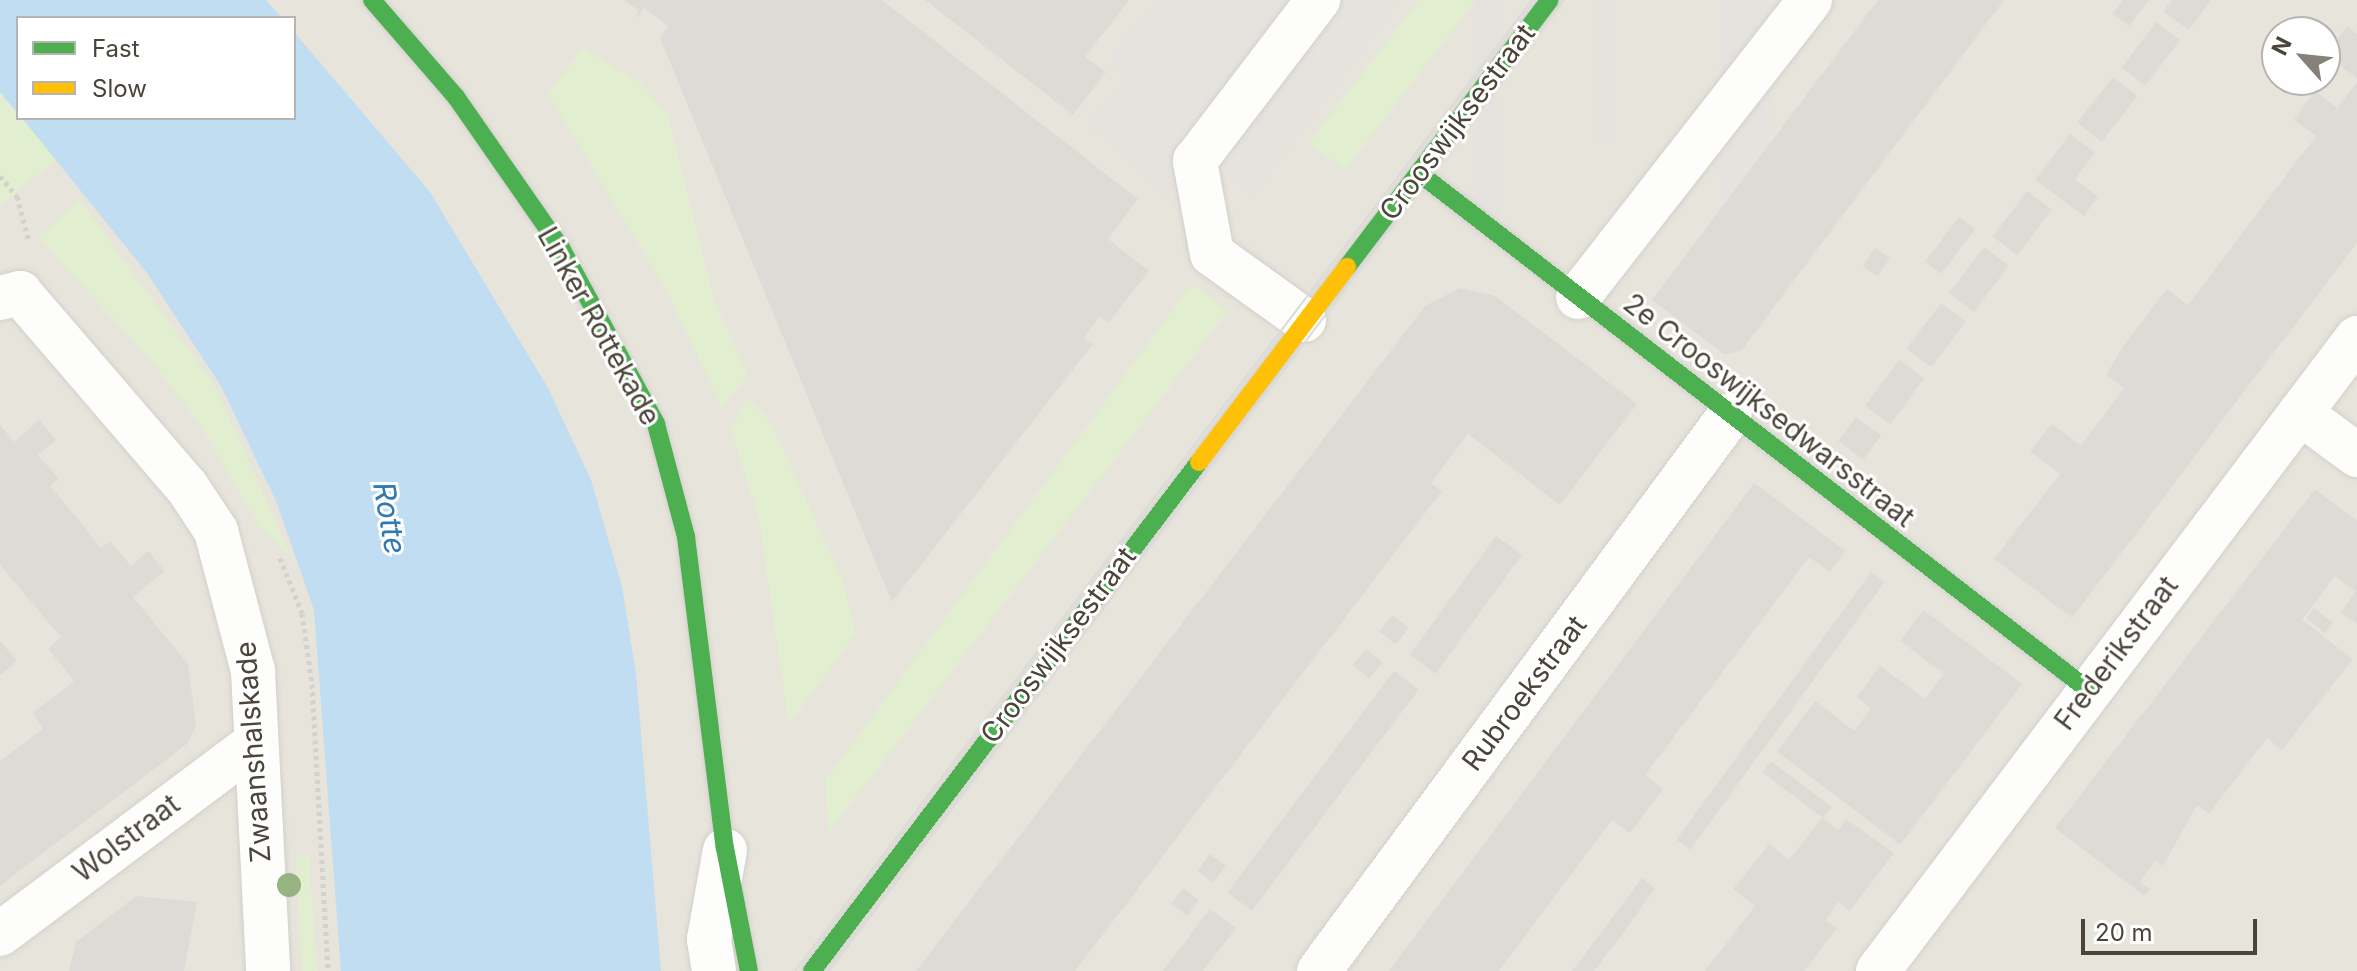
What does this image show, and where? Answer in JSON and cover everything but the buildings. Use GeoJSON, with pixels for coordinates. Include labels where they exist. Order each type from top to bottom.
{"type":"FeatureCollection","features":[{"type":"Feature","properties":{"kind":"street","name":"Linker Rottekade"},"geometry":{"type":"LineString","coordinates":[[372,0],[456,97],[561,248],[656,424],[686,537],[725,848],[749,971]]}},
{"type":"Feature","properties":{"kind":"street"},"geometry":{"type":"LineString","coordinates":[[1304,320],[1212,254],[1195,161],[1318,0]]}},
{"type":"Feature","properties":{"kind":"street","name":"Crooswijksestraat"},"geometry":{"type":"LineString","coordinates":[[812,971],[1550,0]]}},
{"type":"Feature","properties":{"kind":"street"},"geometry":{"type":"LineString","coordinates":[[1578,297],[1810,0]]}},
{"type":"Feature","properties":{"kind":"street","name":"2e Crooswijksedwarsstraat"},"geometry":{"type":"LineString","coordinates":[[1419,173],[2087,689]]}},
{"type":"Feature","properties":{"kind":"street","name":"Zwaanshalskade"},"geometry":{"type":"LineString","coordinates":[[0,298],[20,293],[187,487],[216,531],[253,671],[254,744],[268,971]]}},
{"type":"Feature","properties":{"kind":"street","name":"Frederikstraat"},"geometry":{"type":"LineString","coordinates":[[1878,971],[2087,689],[2337,432],[2357,338]]}},
{"type":"Feature","properties":{"kind":"street","name":"Rubroekstraat"},"geometry":{"type":"LineString","coordinates":[[1319,971],[1730,415]]}},
{"type":"Feature","properties":{"kind":"street","name":"Wolstraat"},"geometry":{"type":"LineString","coordinates":[[0,934],[254,744]]}},
{"type":"Feature","properties":{"kind":"street","name":"Linker Rottekade"},"geometry":{"type":"LineString","coordinates":[[714,971],[709,939],[725,848]]}},
{"type":"Feature","properties":{"kind":"shaded area"},"geometry":{"type":"Polygon","coordinates":[[[0,0],[2357,0],[2357,971],[0,971],[0,0]]]}},
{"type":"Feature","properties":{"kind":"shaded area"},"geometry":{"type":"Polygon","coordinates":[[[1160,0],[1224,0],[1232,8],[1239,0],[1313,0],[1166,197],[1085,123],[1124,79],[1109,56],[1160,0]]]}},
{"type":"Feature","properties":{"kind":"shaded area"},"geometry":{"type":"Polygon","coordinates":[[[1318,0],[1402,0],[1252,198],[1204,148],[1318,0]]]}},
{"type":"Feature","properties":{"kind":"shaded area"},"geometry":{"type":"Polygon","coordinates":[[[1475,0],[1500,0],[1500,215],[1475,215],[1475,0]]]}},
{"type":"Feature","properties":{"kind":"shaded area"},"geometry":{"type":"Polygon","coordinates":[[[1596,0],[1615,0],[1615,143],[1596,143],[1596,0]]]}},
{"type":"Feature","properties":{"kind":"shaded area"},"geometry":{"type":"Polygon","coordinates":[[[1719,0],[1770,0],[1770,214],[1719,214],[1719,0]]]}},
{"type":"Feature","properties":{"kind":"green space"},"geometry":{"type":"Polygon","coordinates":[[[1419,0],[1475,0],[1345,171],[1309,143],[1419,0]]]}},
{"type":"Feature","properties":{"kind":"green space"},"geometry":{"type":"Polygon","coordinates":[[[583,48],[641,84],[668,115],[714,300],[748,375],[722,408],[667,291],[548,94],[583,48]]]}},
{"type":"Feature","properties":{"kind":"green space"},"geometry":{"type":"Polygon","coordinates":[[[0,92],[16,111],[16,120],[23,120],[56,160],[0,206],[0,92]]]}},
{"type":"Feature","properties":{"kind":"green space"},"geometry":{"type":"Polygon","coordinates":[[[80,200],[214,384],[292,558],[259,526],[200,424],[151,360],[38,237],[80,200]]]}},
{"type":"Feature","properties":{"kind":"green space"},"geometry":{"type":"Polygon","coordinates":[[[1192,284],[1228,311],[829,832],[825,781],[1192,284]]]}},
{"type":"Feature","properties":{"kind":"green space"},"geometry":{"type":"Polygon","coordinates":[[[747,397],[769,420],[791,466],[843,582],[856,633],[789,725],[759,519],[731,430],[747,397]]]}},
{"type":"Feature","properties":{"kind":"green space"},"geometry":{"type":"Polygon","coordinates":[[[296,855],[309,856],[317,971],[302,971],[296,855]]]}},
{"type":"Feature","properties":{"kind":"water"},"geometry":{"type":"Polygon","coordinates":[[[0,0],[266,0],[280,16],[16,16],[16,112],[0,92],[0,0]]]}},
{"type":"Feature","properties":{"kind":"water","name":"Rotte"},"geometry":{"type":"Polygon","coordinates":[[[296,34],[430,192],[548,388],[591,480],[622,586],[636,674],[661,971],[341,971],[314,610],[276,501],[221,386],[147,273],[24,120],[296,120],[296,34]]]}},
{"type":"Feature","properties":{"kind":"tram line"},"geometry":{"type":"LineString","coordinates":[[795,971],[1532,0]]}},
{"type":"Feature","properties":{"kind":"tram line"},"geometry":{"type":"LineString","coordinates":[[829,971],[1564,0]]}},
{"type":"Feature","properties":{"kind":"traffic: fast"},"geometry":{"type":"LineString","coordinates":[[372,0],[456,97],[561,248],[656,424],[686,537],[725,848],[749,971]]}},
{"type":"Feature","properties":{"kind":"traffic: fast"},"geometry":{"type":"LineString","coordinates":[[1347,267],[1550,0]]}},
{"type":"Feature","properties":{"kind":"traffic: fast"},"geometry":{"type":"LineString","coordinates":[[1419,173],[2087,689]]}},
{"type":"Feature","properties":{"kind":"traffic: fast"},"geometry":{"type":"LineString","coordinates":[[812,971],[1199,462]]}},
{"type":"Feature","properties":{"kind":"traffic: slow"},"geometry":{"type":"LineString","coordinates":[[1199,462],[1347,267]]}}]}
